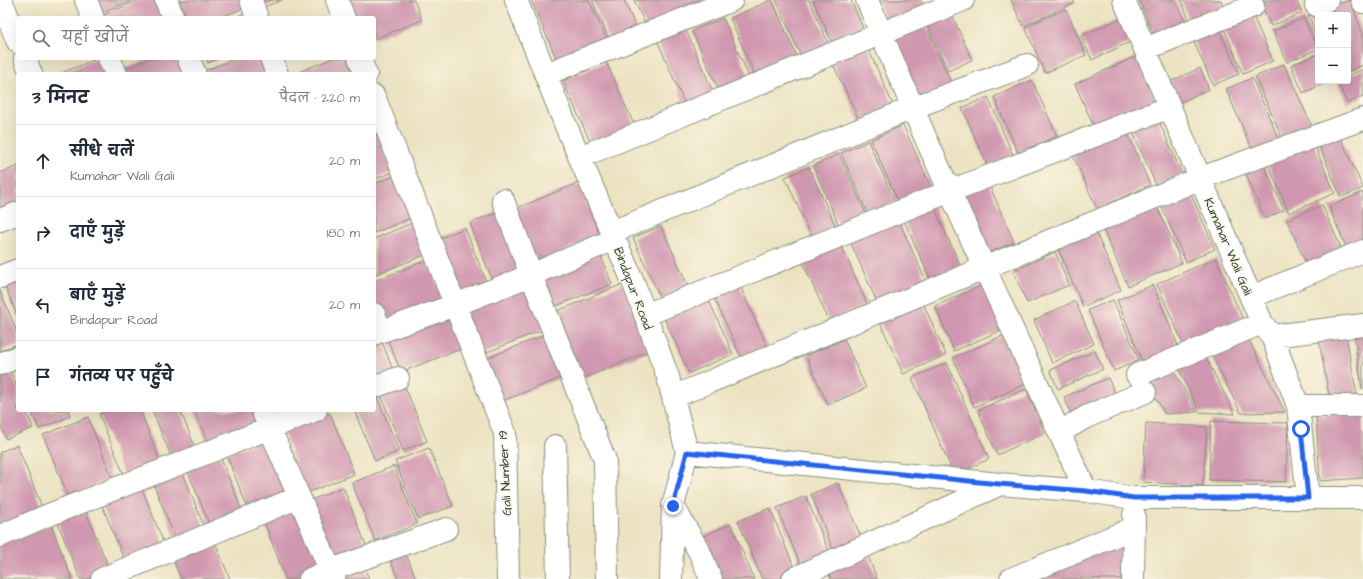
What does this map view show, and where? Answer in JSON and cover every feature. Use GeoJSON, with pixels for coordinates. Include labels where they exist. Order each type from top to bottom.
{"type":"FeatureCollection","features":[{"type":"Feature","properties":{"kind":"street"},"geometry":{"type":"LineString","coordinates":[[1,0],[16,37]]}},
{"type":"Feature","properties":{"kind":"street"},"geometry":{"type":"LineString","coordinates":[[86,0],[92,16]]}},
{"type":"Feature","properties":{"kind":"street"},"geometry":{"type":"LineString","coordinates":[[166,0],[172,16]]}},
{"type":"Feature","properties":{"kind":"street"},"geometry":{"type":"LineString","coordinates":[[251,0],[256,16]]}},
{"type":"Feature","properties":{"kind":"street"},"geometry":{"type":"LineString","coordinates":[[337,0],[343,16]]}},
{"type":"Feature","properties":{"kind":"street","name":"Bindapur Road"},"geometry":{"type":"LineString","coordinates":[[516,0],[634,284],[668,377],[687,452],[673,506],[671,579]]}},
{"type":"Feature","properties":{"kind":"street"},"geometry":{"type":"LineString","coordinates":[[546,74],[732,0]]}},
{"type":"Feature","properties":{"kind":"street"},"geometry":{"type":"LineString","coordinates":[[866,0],[912,108],[1086,491]]}},
{"type":"Feature","properties":{"kind":"street"},"geometry":{"type":"LineString","coordinates":[[580,157],[963,0]]}},
{"type":"Feature","properties":{"kind":"street","name":"Kumahar Wali Gali"},"geometry":{"type":"LineString","coordinates":[[1124,0],[1251,297],[1267,329],[1298,406],[1308,498]]}},
{"type":"Feature","properties":{"kind":"street"},"geometry":{"type":"LineString","coordinates":[[1145,49],[1253,6]]}},
{"type":"Feature","properties":{"kind":"street"},"geometry":{"type":"LineString","coordinates":[[26,60],[30,72]]}},
{"type":"Feature","properties":{"kind":"street"},"geometry":{"type":"LineString","coordinates":[[110,60],[115,72]]}},
{"type":"Feature","properties":{"kind":"street"},"geometry":{"type":"LineString","coordinates":[[189,60],[194,72]]}},
{"type":"Feature","properties":{"kind":"street"},"geometry":{"type":"LineString","coordinates":[[272,60],[276,72]]}},
{"type":"Feature","properties":{"kind":"street"},"geometry":{"type":"LineString","coordinates":[[360,60],[365,72]]}},
{"type":"Feature","properties":{"kind":"street"},"geometry":{"type":"LineString","coordinates":[[376,326],[455,304],[531,275],[613,236],[912,108],[1027,65]]}},
{"type":"Feature","properties":{"kind":"street","name":"Gali Number 19"},"geometry":{"type":"LineString","coordinates":[[376,101],[505,433],[508,579]]}},
{"type":"Feature","properties":{"kind":"street"},"geometry":{"type":"LineString","coordinates":[[645,315],[950,192],[1170,107]]}},
{"type":"Feature","properties":{"kind":"street"},"geometry":{"type":"LineString","coordinates":[[673,397],[1201,178],[1363,119]]}},
{"type":"Feature","properties":{"kind":"street"},"geometry":{"type":"LineString","coordinates":[[503,200],[531,275],[606,460],[607,579]]}},
{"type":"Feature","properties":{"kind":"street"},"geometry":{"type":"LineString","coordinates":[[0,220],[16,214]]}},
{"type":"Feature","properties":{"kind":"street"},"geometry":{"type":"LineString","coordinates":[[1251,297],[1363,251]]}},
{"type":"Feature","properties":{"kind":"street"},"geometry":{"type":"LineString","coordinates":[[0,277],[16,271]]}},
{"type":"Feature","properties":{"kind":"street"},"geometry":{"type":"LineString","coordinates":[[1060,432],[1141,383],[1267,329],[1363,325]]}},
{"type":"Feature","properties":{"kind":"street"},"geometry":{"type":"LineString","coordinates":[[0,364],[16,358]]}},
{"type":"Feature","properties":{"kind":"street"},"geometry":{"type":"LineString","coordinates":[[376,386],[398,378]]}},
{"type":"Feature","properties":{"kind":"street"},"geometry":{"type":"LineString","coordinates":[[1298,406],[1363,406]]}},
{"type":"Feature","properties":{"kind":"street"},"geometry":{"type":"LineString","coordinates":[[0,536],[266,419],[305,412]]}},
{"type":"Feature","properties":{"kind":"street"},"geometry":{"type":"LineString","coordinates":[[266,419],[333,575]]}},
{"type":"Feature","properties":{"kind":"street"},"geometry":{"type":"LineString","coordinates":[[555,446],[558,579]]}},
{"type":"Feature","properties":{"kind":"street"},"geometry":{"type":"LineString","coordinates":[[687,452],[999,484],[1086,491],[1134,498],[1363,498]]}},
{"type":"Feature","properties":{"kind":"street"},"geometry":{"type":"LineString","coordinates":[[793,579],[999,484]]}},
{"type":"Feature","properties":{"kind":"street"},"geometry":{"type":"LineString","coordinates":[[102,579],[299,497]]}},
{"type":"Feature","properties":{"kind":"street"},"geometry":{"type":"LineString","coordinates":[[1133,579],[1134,498]]}},
{"type":"Feature","properties":{"kind":"street"},"geometry":{"type":"LineString","coordinates":[[673,506],[700,553],[711,579]]}},
{"type":"Feature","properties":{"kind":"street"},"geometry":{"type":"LineString","coordinates":[[1011,579],[1134,528]]}},
{"type":"Feature","properties":{"kind":"street"},"geometry":{"type":"LineString","coordinates":[[310,579],[333,575],[446,529]]}},
{"type":"Feature","properties":{"kind":"building"},"geometry":{"type":"Polygon","coordinates":[[[92,0],[133,0],[97,14],[92,0]]]}},
{"type":"Feature","properties":{"kind":"building"},"geometry":{"type":"Polygon","coordinates":[[[139,0],[164,0],[170,16],[100,16],[139,0]]]}},
{"type":"Feature","properties":{"kind":"building"},"geometry":{"type":"Polygon","coordinates":[[[180,0],[244,0],[247,7],[224,16],[186,16],[180,0]]]}},
{"type":"Feature","properties":{"kind":"building"},"geometry":{"type":"Polygon","coordinates":[[[255,0],[282,0],[259,9],[255,0]]]}},
{"type":"Feature","properties":{"kind":"building"},"geometry":{"type":"Polygon","coordinates":[[[342,0],[414,0],[422,20],[376,38],[376,16],[348,16],[342,0]]]}},
{"type":"Feature","properties":{"kind":"building"},"geometry":{"type":"Polygon","coordinates":[[[531,0],[589,0],[607,40],[558,62],[531,0]]]}},
{"type":"Feature","properties":{"kind":"building"},"geometry":{"type":"Polygon","coordinates":[[[592,0],[624,0],[637,30],[610,41],[592,0]]]}},
{"type":"Feature","properties":{"kind":"building"},"geometry":{"type":"Polygon","coordinates":[[[634,0],[704,0],[648,30],[634,0]]]}},
{"type":"Feature","properties":{"kind":"building"},"geometry":{"type":"Polygon","coordinates":[[[771,0],[799,61],[757,80],[730,18],[771,0]]]}},
{"type":"Feature","properties":{"kind":"building"},"geometry":{"type":"Polygon","coordinates":[[[776,0],[809,0],[831,49],[803,61],[776,0]]]}},
{"type":"Feature","properties":{"kind":"building"},"geometry":{"type":"Polygon","coordinates":[[[813,0],[851,0],[866,35],[835,49],[813,0]]]}},
{"type":"Feature","properties":{"kind":"building"},"geometry":{"type":"Polygon","coordinates":[[[877,0],[921,0],[926,12],[889,28],[877,0]]]}},
{"type":"Feature","properties":{"kind":"building"},"geometry":{"type":"Polygon","coordinates":[[[1011,0],[1073,0],[1075,3],[1023,26],[1011,0]]]}},
{"type":"Feature","properties":{"kind":"building"},"geometry":{"type":"Polygon","coordinates":[[[1139,0],[1175,0],[1185,22],[1154,36],[1139,0]]]}},
{"type":"Feature","properties":{"kind":"building"},"geometry":{"type":"Polygon","coordinates":[[[1181,0],[1221,0],[1224,9],[1191,24],[1181,0]]]}},
{"type":"Feature","properties":{"kind":"building"},"geometry":{"type":"Polygon","coordinates":[[[1259,0],[1296,0],[1302,13],[1271,26],[1259,0]]]}},
{"type":"Feature","properties":{"kind":"building"},"geometry":{"type":"Polygon","coordinates":[[[1350,0],[1363,34],[1363,65],[1351,71],[1351,12],[1315,12],[1315,30],[1308,14],[1350,0]]]}},
{"type":"Feature","properties":{"kind":"building"},"geometry":{"type":"Polygon","coordinates":[[[949,8],[972,60],[948,71],[925,19],[949,8]]]}},
{"type":"Feature","properties":{"kind":"building"},"geometry":{"type":"Polygon","coordinates":[[[1066,9],[1086,55],[1045,73],[1025,27],[1066,9]]]}},
{"type":"Feature","properties":{"kind":"building"},"geometry":{"type":"Polygon","coordinates":[[[248,12],[249,16],[238,16],[248,12]]]}},
{"type":"Feature","properties":{"kind":"building"},"geometry":{"type":"Polygon","coordinates":[[[1252,14],[1273,61],[1243,74],[1223,26],[1252,14]]]}},
{"type":"Feature","properties":{"kind":"building"},"geometry":{"type":"Polygon","coordinates":[[[723,18],[750,79],[720,93],[692,31],[723,18]]]}},
{"type":"Feature","properties":{"kind":"building"},"geometry":{"type":"Polygon","coordinates":[[[1122,18],[1132,41],[1092,60],[1081,36],[1122,18]]]}},
{"type":"Feature","properties":{"kind":"building"},"geometry":{"type":"Polygon","coordinates":[[[1304,18],[1315,42],[1315,50],[1287,62],[1273,31],[1304,18]]]}},
{"type":"Feature","properties":{"kind":"building"},"geometry":{"type":"Polygon","coordinates":[[[923,19],[952,85],[919,100],[890,33],[923,19]]]}},
{"type":"Feature","properties":{"kind":"building"},"geometry":{"type":"Polygon","coordinates":[[[1218,27],[1239,74],[1213,85],[1192,38],[1218,27]]]}},
{"type":"Feature","properties":{"kind":"building"},"geometry":{"type":"Polygon","coordinates":[[[685,28],[715,96],[687,109],[657,40],[685,28]]]}},
{"type":"Feature","properties":{"kind":"building"},"geometry":{"type":"Polygon","coordinates":[[[867,46],[894,107],[860,122],[832,62],[867,46]]]}},
{"type":"Feature","properties":{"kind":"building"},"geometry":{"type":"Polygon","coordinates":[[[1315,55],[1315,84],[1323,84],[1303,93],[1291,65],[1315,55]]]}},
{"type":"Feature","properties":{"kind":"building"},"geometry":{"type":"Polygon","coordinates":[[[1137,56],[1159,107],[1097,134],[1075,84],[1137,56]]]}},
{"type":"Feature","properties":{"kind":"building"},"geometry":{"type":"Polygon","coordinates":[[[94,60],[100,60],[109,72],[64,72],[94,60]]]}},
{"type":"Feature","properties":{"kind":"building"},"geometry":{"type":"Polygon","coordinates":[[[146,60],[185,60],[189,72],[123,72],[122,70],[146,60]]]}},
{"type":"Feature","properties":{"kind":"building"},"geometry":{"type":"Polygon","coordinates":[[[207,60],[215,60],[208,63],[207,60]]]}},
{"type":"Feature","properties":{"kind":"building"},"geometry":{"type":"Polygon","coordinates":[[[231,60],[267,60],[272,72],[201,72],[231,60]]]}},
{"type":"Feature","properties":{"kind":"building"},"geometry":{"type":"Polygon","coordinates":[[[328,60],[359,60],[363,72],[299,72],[328,60]]]}},
{"type":"Feature","properties":{"kind":"building"},"geometry":{"type":"Polygon","coordinates":[[[606,62],[635,127],[592,146],[563,81],[606,62]]]}},
{"type":"Feature","properties":{"kind":"building"},"geometry":{"type":"Polygon","coordinates":[[[1284,64],[1313,129],[1284,142],[1255,77],[1284,64]]]}},
{"type":"Feature","properties":{"kind":"building"},"geometry":{"type":"Polygon","coordinates":[[[1200,68],[1209,89],[1178,103],[1169,82],[1200,68]]]}},
{"type":"Feature","properties":{"kind":"building"},"geometry":{"type":"Polygon","coordinates":[[[1363,69],[1363,96],[1347,103],[1338,84],[1351,84],[1351,75],[1363,69]]]}},
{"type":"Feature","properties":{"kind":"building"},"geometry":{"type":"Polygon","coordinates":[[[1252,78],[1280,142],[1254,154],[1226,89],[1252,78]]]}},
{"type":"Feature","properties":{"kind":"building"},"geometry":{"type":"Polygon","coordinates":[[[1032,80],[1057,136],[1018,153],[994,97],[1032,80]]]}},
{"type":"Feature","properties":{"kind":"building"},"geometry":{"type":"Polygon","coordinates":[[[988,97],[1013,155],[988,167],[962,108],[988,97]]]}},
{"type":"Feature","properties":{"kind":"building"},"geometry":{"type":"Polygon","coordinates":[[[1156,114],[1182,174],[1156,185],[1130,126],[1156,114]]]}},
{"type":"Feature","properties":{"kind":"building"},"geometry":{"type":"Polygon","coordinates":[[[903,125],[933,192],[900,207],[871,140],[903,125]]]}},
{"type":"Feature","properties":{"kind":"building"},"geometry":{"type":"Polygon","coordinates":[[[1125,127],[1150,185],[1097,209],[1071,151],[1125,127]]]}},
{"type":"Feature","properties":{"kind":"building"},"geometry":{"type":"Polygon","coordinates":[[[1338,132],[1363,188],[1341,197],[1317,141],[1338,132]]]}},
{"type":"Feature","properties":{"kind":"building"},"geometry":{"type":"Polygon","coordinates":[[[378,135],[393,172],[376,178],[376,136],[378,135]]]}},
{"type":"Feature","properties":{"kind":"building"},"geometry":{"type":"Polygon","coordinates":[[[868,141],[896,204],[869,216],[841,153],[868,141]]]}},
{"type":"Feature","properties":{"kind":"building"},"geometry":{"type":"Polygon","coordinates":[[[1313,142],[1335,193],[1289,213],[1267,162],[1313,142]]]}},
{"type":"Feature","properties":{"kind":"building"},"geometry":{"type":"Polygon","coordinates":[[[839,154],[867,216],[840,228],[813,166],[839,154]]]}},
{"type":"Feature","properties":{"kind":"building"},"geometry":{"type":"Polygon","coordinates":[[[1262,161],[1284,210],[1265,219],[1244,170],[1262,161]]]}},
{"type":"Feature","properties":{"kind":"building"},"geometry":{"type":"Polygon","coordinates":[[[16,167],[16,204],[0,211],[0,173],[16,167]]]}},
{"type":"Feature","properties":{"kind":"building"},"geometry":{"type":"Polygon","coordinates":[[[809,167],[836,227],[812,238],[785,177],[809,167]]]}},
{"type":"Feature","properties":{"kind":"building"},"geometry":{"type":"Polygon","coordinates":[[[397,175],[413,217],[376,232],[376,183],[397,175]]]}},
{"type":"Feature","properties":{"kind":"building"},"geometry":{"type":"Polygon","coordinates":[[[988,182],[1014,242],[988,253],[962,194],[988,182]]]}},
{"type":"Feature","properties":{"kind":"building"},"geometry":{"type":"Polygon","coordinates":[[[578,183],[600,236],[531,264],[510,211],[578,183]]]}},
{"type":"Feature","properties":{"kind":"building"},"geometry":{"type":"Polygon","coordinates":[[[1187,185],[1215,249],[1186,262],[1158,198],[1187,185]]]}},
{"type":"Feature","properties":{"kind":"building"},"geometry":{"type":"Polygon","coordinates":[[[1362,192],[1363,242],[1347,249],[1329,207],[1362,192]]]}},
{"type":"Feature","properties":{"kind":"building"},"geometry":{"type":"Polygon","coordinates":[[[932,202],[960,265],[930,279],[902,216],[932,202]]]}},
{"type":"Feature","properties":{"kind":"building"},"geometry":{"type":"Polygon","coordinates":[[[1155,202],[1182,263],[1128,286],[1101,225],[1155,202]]]}},
{"type":"Feature","properties":{"kind":"building"},"geometry":{"type":"Polygon","coordinates":[[[1322,205],[1343,252],[1308,268],[1287,220],[1322,205]]]}},
{"type":"Feature","properties":{"kind":"building"},"geometry":{"type":"Polygon","coordinates":[[[503,210],[528,272],[494,285],[470,223],[503,210]]]}},
{"type":"Feature","properties":{"kind":"building"},"geometry":{"type":"Polygon","coordinates":[[[897,217],[926,281],[877,302],[849,239],[897,217]]]}},
{"type":"Feature","properties":{"kind":"building"},"geometry":{"type":"Polygon","coordinates":[[[412,223],[425,255],[376,274],[376,238],[412,223]]]}},
{"type":"Feature","properties":{"kind":"building"},"geometry":{"type":"Polygon","coordinates":[[[661,226],[689,288],[661,300],[633,238],[661,226]]]}},
{"type":"Feature","properties":{"kind":"building"},"geometry":{"type":"Polygon","coordinates":[[[465,228],[488,286],[458,298],[435,240],[465,228]]]}},
{"type":"Feature","properties":{"kind":"building"},"geometry":{"type":"Polygon","coordinates":[[[1094,228],[1121,290],[1083,307],[1056,244],[1094,228]]]}},
{"type":"Feature","properties":{"kind":"building"},"geometry":{"type":"Polygon","coordinates":[[[839,240],[867,304],[829,321],[800,257],[839,240]]]}},
{"type":"Feature","properties":{"kind":"building"},"geometry":{"type":"Polygon","coordinates":[[[1055,252],[1069,285],[1027,303],[1013,271],[1055,252]]]}},
{"type":"Feature","properties":{"kind":"building"},"geometry":{"type":"Polygon","coordinates":[[[600,254],[612,284],[548,309],[536,279],[600,254]]]}},
{"type":"Feature","properties":{"kind":"building"},"geometry":{"type":"Polygon","coordinates":[[[1216,258],[1244,322],[1185,348],[1157,284],[1216,258]]]}},
{"type":"Feature","properties":{"kind":"building"},"geometry":{"type":"Polygon","coordinates":[[[427,260],[444,302],[383,326],[376,310],[376,280],[427,260]]]}},
{"type":"Feature","properties":{"kind":"building"},"geometry":{"type":"Polygon","coordinates":[[[16,276],[16,313],[3,281],[16,276]]]}},
{"type":"Feature","properties":{"kind":"building"},"geometry":{"type":"Polygon","coordinates":[[[737,279],[768,348],[742,359],[711,291],[737,279]]]}},
{"type":"Feature","properties":{"kind":"building"},"geometry":{"type":"Polygon","coordinates":[[[529,284],[547,328],[480,355],[462,311],[529,284]]]}},
{"type":"Feature","properties":{"kind":"building"},"geometry":{"type":"Polygon","coordinates":[[[623,284],[650,351],[577,381],[550,314],[623,284]]]}},
{"type":"Feature","properties":{"kind":"building"},"geometry":{"type":"Polygon","coordinates":[[[983,285],[1002,330],[954,351],[935,306],[983,285]]]}},
{"type":"Feature","properties":{"kind":"building"},"geometry":{"type":"Polygon","coordinates":[[[1153,285],[1179,348],[1143,363],[1117,300],[1153,285]]]}},
{"type":"Feature","properties":{"kind":"building"},"geometry":{"type":"Polygon","coordinates":[[[0,290],[16,330],[16,345],[0,351],[0,290]]]}},
{"type":"Feature","properties":{"kind":"building"},"geometry":{"type":"Polygon","coordinates":[[[706,294],[733,354],[689,373],[662,313],[706,294]]]}},
{"type":"Feature","properties":{"kind":"building"},"geometry":{"type":"Polygon","coordinates":[[[1113,300],[1139,360],[1114,371],[1088,310],[1113,300]]]}},
{"type":"Feature","properties":{"kind":"building"},"geometry":{"type":"Polygon","coordinates":[[[1075,301],[1094,344],[1052,363],[1034,320],[1075,301]]]}},
{"type":"Feature","properties":{"kind":"building"},"geometry":{"type":"Polygon","coordinates":[[[923,303],[946,355],[903,374],[880,322],[923,303]]]}},
{"type":"Feature","properties":{"kind":"building"},"geometry":{"type":"Polygon","coordinates":[[[449,313],[463,348],[401,372],[387,338],[449,313]]]}},
{"type":"Feature","properties":{"kind":"building"},"geometry":{"type":"Polygon","coordinates":[[[1363,332],[1363,389],[1362,389],[1354,333],[1363,332]]]}},
{"type":"Feature","properties":{"kind":"building"},"geometry":{"type":"Polygon","coordinates":[[[549,333],[566,376],[500,402],[483,360],[549,333]]]}},
{"type":"Feature","properties":{"kind":"building"},"geometry":{"type":"Polygon","coordinates":[[[379,334],[393,370],[376,376],[376,335],[379,334]]]}},
{"type":"Feature","properties":{"kind":"building"},"geometry":{"type":"Polygon","coordinates":[[[1007,334],[1028,383],[974,407],[953,358],[1007,334]]]}},
{"type":"Feature","properties":{"kind":"building"},"geometry":{"type":"Polygon","coordinates":[[[1346,335],[1357,396],[1330,401],[1319,340],[1346,335]]]}},
{"type":"Feature","properties":{"kind":"building"},"geometry":{"type":"Polygon","coordinates":[[[1248,338],[1285,412],[1241,413],[1212,356],[1248,338]]]}},
{"type":"Feature","properties":{"kind":"building"},"geometry":{"type":"Polygon","coordinates":[[[844,339],[866,388],[828,405],[806,356],[844,339]]]}},
{"type":"Feature","properties":{"kind":"building"},"geometry":{"type":"Polygon","coordinates":[[[1095,351],[1103,369],[1058,389],[1050,370],[1095,351]]]}},
{"type":"Feature","properties":{"kind":"building"},"geometry":{"type":"Polygon","coordinates":[[[1203,352],[1235,414],[1199,412],[1177,365],[1203,352]]]}},
{"type":"Feature","properties":{"kind":"building"},"geometry":{"type":"Polygon","coordinates":[[[947,363],[989,459],[954,475],[912,378],[947,363]]]}},
{"type":"Feature","properties":{"kind":"building"},"geometry":{"type":"Polygon","coordinates":[[[8,366],[16,385],[16,412],[27,412],[33,428],[6,439],[0,424],[0,369],[8,366]]]}},
{"type":"Feature","properties":{"kind":"building"},"geometry":{"type":"Polygon","coordinates":[[[1172,368],[1197,412],[1165,414],[1146,380],[1172,368]]]}},
{"type":"Feature","properties":{"kind":"building"},"geometry":{"type":"Polygon","coordinates":[[[1108,378],[1119,402],[1074,421],[1064,397],[1108,378]]]}},
{"type":"Feature","properties":{"kind":"building"},"geometry":{"type":"Polygon","coordinates":[[[404,384],[427,441],[403,451],[380,393],[404,384]]]}},
{"type":"Feature","properties":{"kind":"building"},"geometry":{"type":"Polygon","coordinates":[[[1026,389],[1045,433],[997,455],[978,410],[1026,389]]]}},
{"type":"Feature","properties":{"kind":"building"},"geometry":{"type":"Polygon","coordinates":[[[376,397],[399,451],[375,461],[355,412],[376,412],[376,397]]]}},
{"type":"Feature","properties":{"kind":"building"},"geometry":{"type":"Polygon","coordinates":[[[32,412],[69,412],[70,416],[39,429],[32,412]]]}},
{"type":"Feature","properties":{"kind":"building"},"geometry":{"type":"Polygon","coordinates":[[[104,412],[141,412],[160,461],[124,475],[99,414],[104,412]]]}},
{"type":"Feature","properties":{"kind":"building"},"geometry":{"type":"Polygon","coordinates":[[[153,412],[181,412],[195,447],[171,456],[153,412]]]}},
{"type":"Feature","properties":{"kind":"building"},"geometry":{"type":"Polygon","coordinates":[[[195,412],[259,412],[263,422],[208,444],[195,412]]]}},
{"type":"Feature","properties":{"kind":"building"},"geometry":{"type":"Polygon","coordinates":[[[1363,412],[1363,478],[1320,481],[1316,416],[1363,412]]]}},
{"type":"Feature","properties":{"kind":"building"},"geometry":{"type":"Polygon","coordinates":[[[330,413],[354,474],[307,493],[283,432],[330,413]]]}},
{"type":"Feature","properties":{"kind":"building"},"geometry":{"type":"Polygon","coordinates":[[[88,417],[112,478],[68,496],[43,435],[88,417]]]}},
{"type":"Feature","properties":{"kind":"building"},"geometry":{"type":"Polygon","coordinates":[[[1211,421],[1288,423],[1286,482],[1209,480],[1211,421]]]}},
{"type":"Feature","properties":{"kind":"building"},"geometry":{"type":"Polygon","coordinates":[[[1146,423],[1207,427],[1203,486],[1143,482],[1146,423]]]}},
{"type":"Feature","properties":{"kind":"building"},"geometry":{"type":"Polygon","coordinates":[[[268,438],[291,495],[249,512],[226,454],[268,438]]]}},
{"type":"Feature","properties":{"kind":"building"},"geometry":{"type":"Polygon","coordinates":[[[17,445],[44,512],[0,529],[0,452],[17,445]]]}},
{"type":"Feature","properties":{"kind":"building"},"geometry":{"type":"Polygon","coordinates":[[[429,448],[453,506],[418,519],[395,461],[429,448]]]}},
{"type":"Feature","properties":{"kind":"building"},"geometry":{"type":"Polygon","coordinates":[[[220,456],[245,518],[212,531],[187,469],[220,456]]]}},
{"type":"Feature","properties":{"kind":"building"},"geometry":{"type":"Polygon","coordinates":[[[394,466],[417,524],[375,541],[352,483],[394,466]]]}},
{"type":"Feature","properties":{"kind":"building"},"geometry":{"type":"Polygon","coordinates":[[[182,471],[207,534],[178,545],[153,483],[182,471]]]}},
{"type":"Feature","properties":{"kind":"building"},"geometry":{"type":"Polygon","coordinates":[[[838,483],[863,542],[835,554],[811,494],[838,483]]]}},
{"type":"Feature","properties":{"kind":"building"},"geometry":{"type":"Polygon","coordinates":[[[343,487],[368,550],[336,563],[311,500],[343,487]]]}},
{"type":"Feature","properties":{"kind":"building"},"geometry":{"type":"Polygon","coordinates":[[[142,489],[167,551],[127,567],[102,505],[142,489]]]}},
{"type":"Feature","properties":{"kind":"building"},"geometry":{"type":"Polygon","coordinates":[[[806,496],[831,557],[802,569],[777,508],[806,496]]]}},
{"type":"Feature","properties":{"kind":"building"},"geometry":{"type":"Polygon","coordinates":[[[299,502],[324,567],[294,579],[286,579],[262,517],[299,502]]]}},
{"type":"Feature","properties":{"kind":"building"},"geometry":{"type":"Polygon","coordinates":[[[770,508],[796,572],[779,579],[762,579],[738,521],[770,508]]]}},
{"type":"Feature","properties":{"kind":"building"},"geometry":{"type":"Polygon","coordinates":[[[85,509],[110,571],[88,579],[80,579],[57,521],[85,509]]]}},
{"type":"Feature","properties":{"kind":"building"},"geometry":{"type":"Polygon","coordinates":[[[731,524],[754,579],[721,579],[703,536],[731,524]]]}},
{"type":"Feature","properties":{"kind":"building"},"geometry":{"type":"Polygon","coordinates":[[[51,525],[72,579],[0,579],[0,545],[51,525]]]}},
{"type":"Feature","properties":{"kind":"building"},"geometry":{"type":"Polygon","coordinates":[[[213,537],[230,579],[181,579],[171,554],[213,537]]]}},
{"type":"Feature","properties":{"kind":"building"},"geometry":{"type":"Polygon","coordinates":[[[1124,539],[1122,579],[1032,579],[1124,539]]]}},
{"type":"Feature","properties":{"kind":"building"},"geometry":{"type":"Polygon","coordinates":[[[405,551],[416,579],[398,579],[389,557],[405,551]]]}},
{"type":"Feature","properties":{"kind":"building"},"geometry":{"type":"Polygon","coordinates":[[[868,556],[877,579],[831,579],[828,572],[868,556]]]}},
{"type":"Feature","properties":{"kind":"building"},"geometry":{"type":"Polygon","coordinates":[[[364,567],[369,579],[341,579],[340,577],[364,567]]]}},
{"type":"Feature","properties":{"kind":"route"},"geometry":{"type":"LineString","coordinates":[[673,506],[687,452],[999,484],[1086,491],[1134,498],[1308,498],[1301,429]]}}]}
